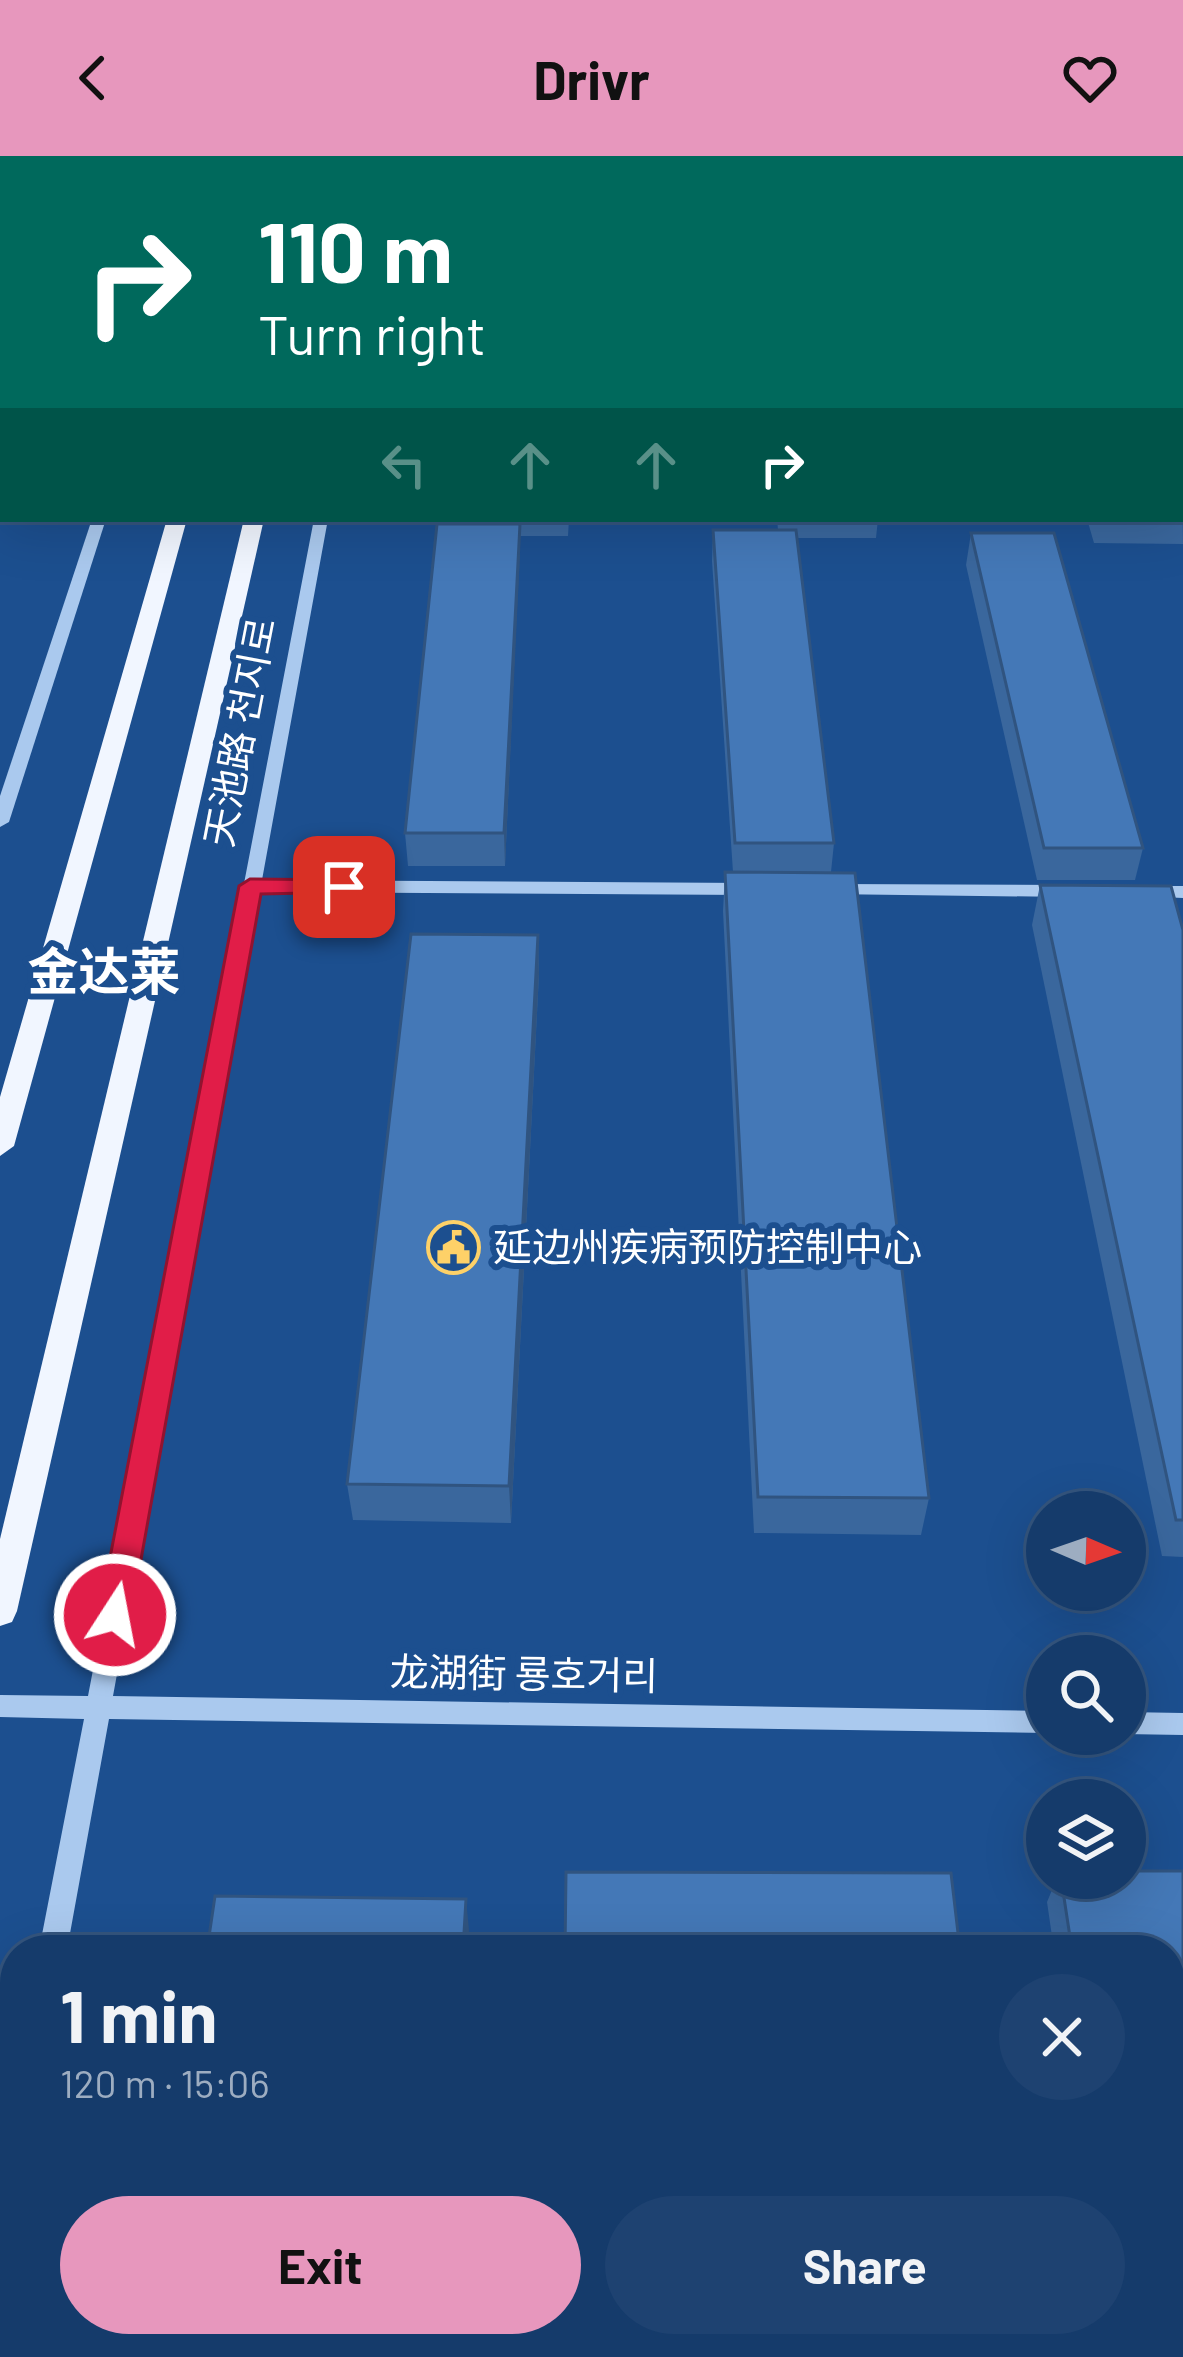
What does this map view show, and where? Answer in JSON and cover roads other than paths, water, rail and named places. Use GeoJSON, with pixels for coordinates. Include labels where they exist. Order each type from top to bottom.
{"type":"FeatureCollection","features":[{"type":"Feature","properties":{"kind":"main road"},"geometry":{"type":"LineString","coordinates":[[0,1146],[176,522]]}},
{"type":"Feature","properties":{"kind":"main road","name":"天池路 천지로"},"geometry":{"type":"LineString","coordinates":[[0,1610],[253,522]]}},
{"type":"Feature","properties":{"kind":"street"},"geometry":{"type":"LineString","coordinates":[[0,822],[98,522]]}},
{"type":"Feature","properties":{"kind":"street","name":"天池路 천지로"},"geometry":{"type":"LineString","coordinates":[[56,1935],[320,522]]}},
{"type":"Feature","properties":{"kind":"street"},"geometry":{"type":"LineString","coordinates":[[250,886],[776,890]]}},
{"type":"Feature","properties":{"kind":"street"},"geometry":{"type":"LineString","coordinates":[[800,890],[1088,891]]}},
{"type":"Feature","properties":{"kind":"street"},"geometry":{"type":"LineString","coordinates":[[1135,892],[1183,892]]}},
{"type":"Feature","properties":{"kind":"street","name":"龙湖街 룡호거리"},"geometry":{"type":"LineString","coordinates":[[0,1706],[1026,1722]]}},
{"type":"Feature","properties":{"kind":"street"},"geometry":{"type":"LineString","coordinates":[[1146,1723],[1183,1724]]}},
{"type":"Feature","properties":{"kind":"place","name":"延边州疾病预防控制中心"},"geometry":{"type":"Point","coordinates":[454,1247]}},
{"type":"Feature","properties":{"kind":"district","name":"金达莱"},"geometry":{"type":"Point","coordinates":[104,972]}}]}
